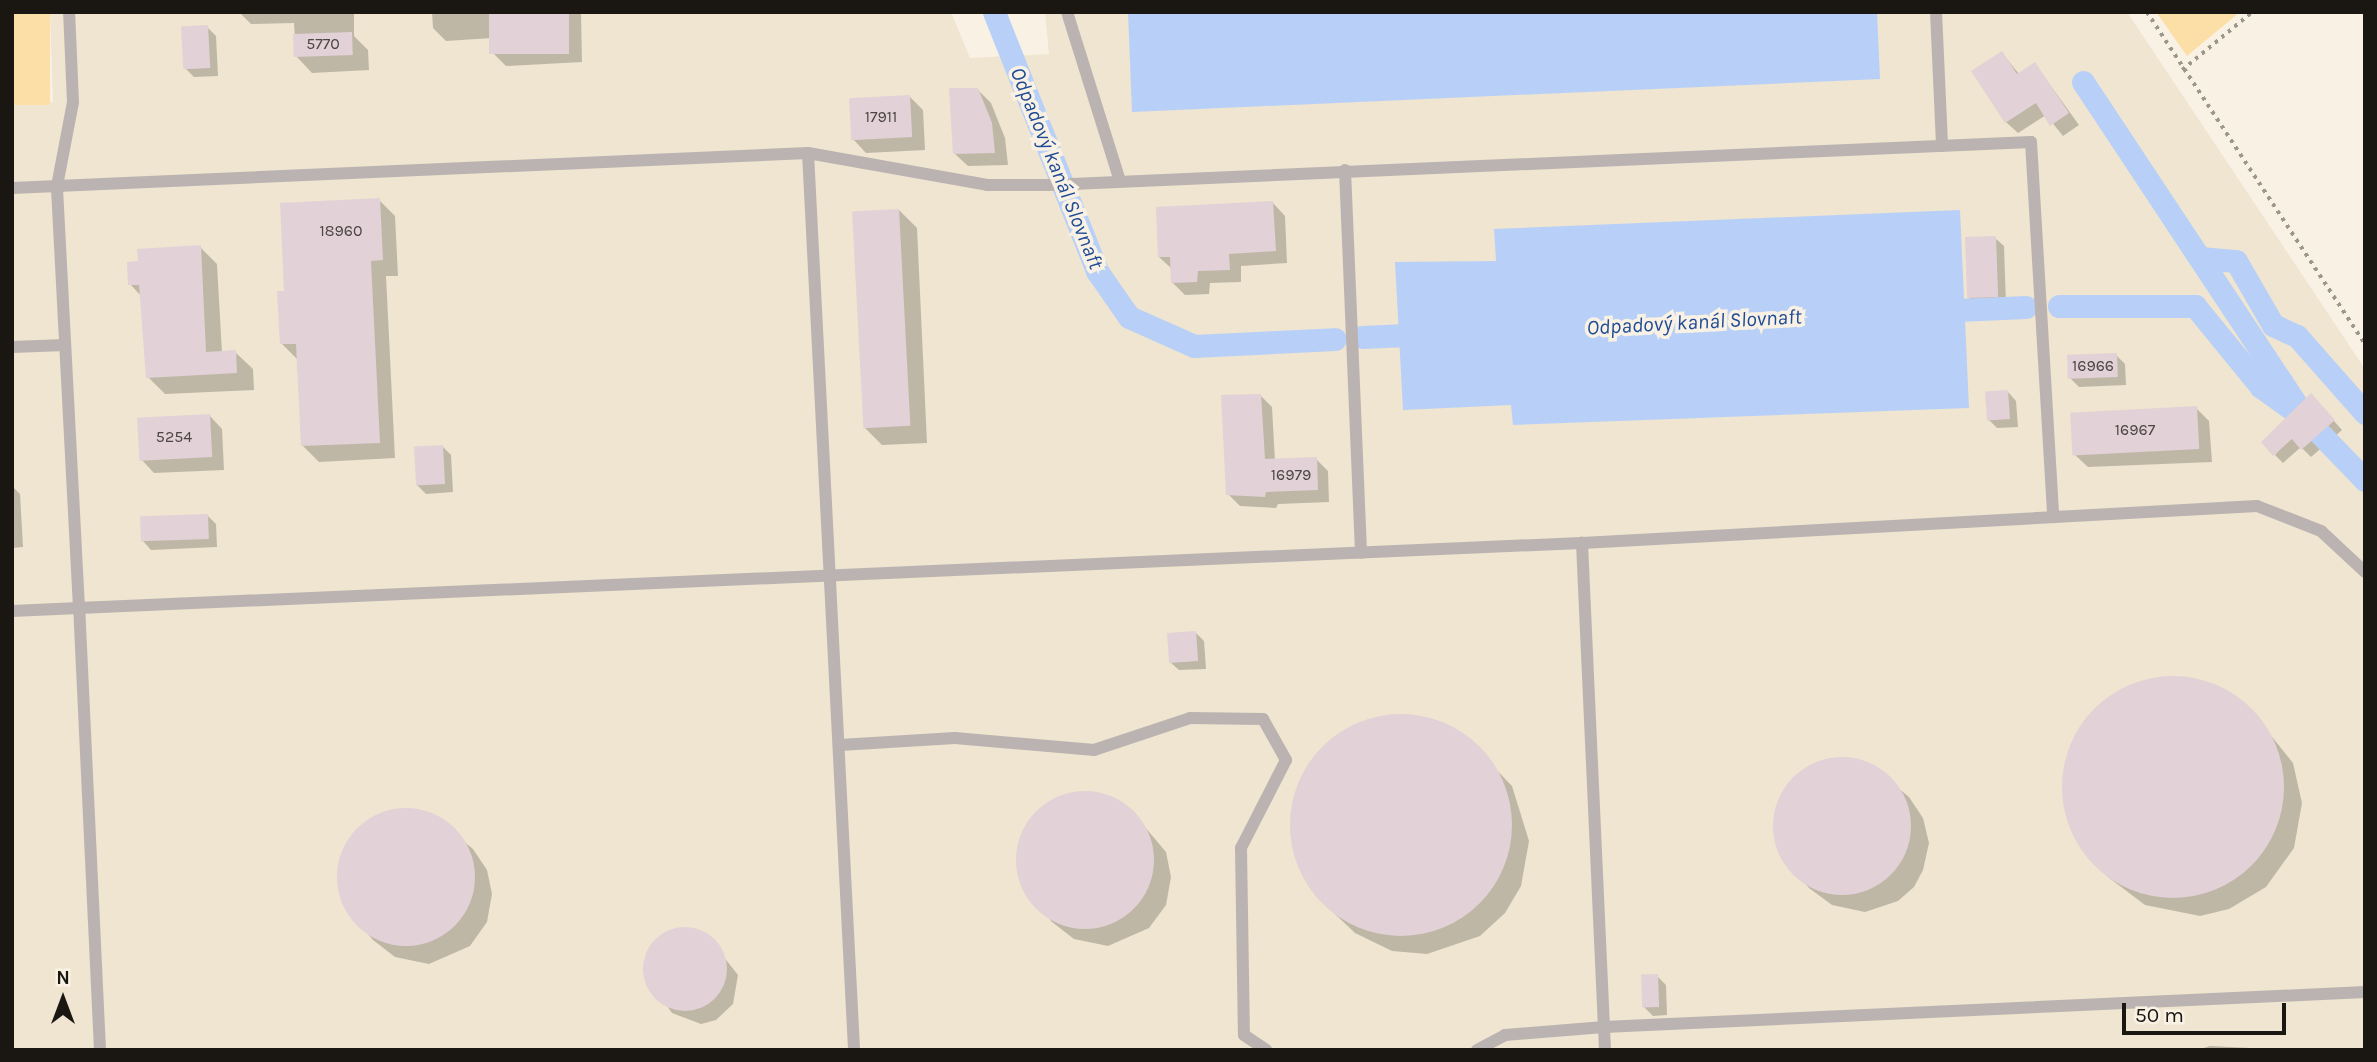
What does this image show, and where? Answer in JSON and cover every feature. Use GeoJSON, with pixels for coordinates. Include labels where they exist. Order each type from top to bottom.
{"type":"FeatureCollection","features":[{"type":"Feature","properties":{"kind":"lane"},"geometry":{"type":"LineString","coordinates":[[69,12],[73,102],[57,186],[100,1050]]}},
{"type":"Feature","properties":{"kind":"lane"},"geometry":{"type":"LineString","coordinates":[[1067,12],[1121,181]]}},
{"type":"Feature","properties":{"kind":"lane"},"geometry":{"type":"LineString","coordinates":[[1936,12],[1942,146]]}},
{"type":"Feature","properties":{"kind":"lane"},"geometry":{"type":"LineString","coordinates":[[12,188],[808,153],[987,185],[1049,185],[2032,142],[2053,517]]}},
{"type":"Feature","properties":{"kind":"lane"},"geometry":{"type":"LineString","coordinates":[[808,153],[832,576],[854,1050]]}},
{"type":"Feature","properties":{"kind":"lane"},"geometry":{"type":"LineString","coordinates":[[1345,170],[1361,553]]}},
{"type":"Feature","properties":{"kind":"lane"},"geometry":{"type":"LineString","coordinates":[[12,347],[65,345]]}},
{"type":"Feature","properties":{"kind":"lane"},"geometry":{"type":"LineString","coordinates":[[12,611],[1582,543],[2257,506],[2321,531],[2365,572]]}},
{"type":"Feature","properties":{"kind":"lane"},"geometry":{"type":"LineString","coordinates":[[1582,543],[1605,1050]]}},
{"type":"Feature","properties":{"kind":"lane"},"geometry":{"type":"LineString","coordinates":[[840,745],[955,738],[1094,750],[1190,718],[1263,719],[1286,760],[1241,848],[1244,1035],[1266,1050]]}},
{"type":"Feature","properties":{"kind":"lane"},"geometry":{"type":"LineString","coordinates":[[1477,1050],[1505,1035],[1604,1027],[2365,992]]}},
{"type":"Feature","properties":{"kind":"path"},"geometry":{"type":"LineString","coordinates":[[2147,12],[2365,344]]}},
{"type":"Feature","properties":{"kind":"path"},"geometry":{"type":"LineString","coordinates":[[2182,69],[2252,12]]}},
{"type":"Feature","properties":{"kind":"shaded area"},"geometry":{"type":"Polygon","coordinates":[[[12,12],[50,12],[50,105],[12,105],[12,12]]]}},
{"type":"Feature","properties":{"kind":"shaded area"},"geometry":{"type":"Polygon","coordinates":[[[50,12],[951,12],[970,58],[1049,54],[1045,12],[2127,12],[2365,369],[2365,1050],[12,1050],[12,105],[53,102],[50,12]]]}},
{"type":"Feature","properties":{"kind":"shaded area"},"geometry":{"type":"Polygon","coordinates":[[[2156,12],[2240,12],[2187,56],[2156,12]]]}},
{"type":"Feature","properties":{"kind":"water"},"geometry":{"type":"Polygon","coordinates":[[[1128,12],[1877,12],[1880,79],[1132,112],[1128,12]]]}},
{"type":"Feature","properties":{"kind":"water"},"geometry":{"type":"Polygon","coordinates":[[[1960,210],[1969,408],[1513,425],[1511,405],[1403,410],[1395,262],[1496,261],[1494,229],[1960,210]]]}},
{"type":"Feature","properties":{"kind":"building"},"geometry":{"type":"Polygon","coordinates":[[[489,12],[569,12],[569,54],[489,54],[489,12]]]}},
{"type":"Feature","properties":{"kind":"building"},"geometry":{"type":"Polygon","coordinates":[[[208,25],[210,68],[183,69],[181,26],[208,25]]]}},
{"type":"Feature","properties":{"kind":"building"},"geometry":{"type":"Polygon","coordinates":[[[352,32],[353,55],[294,57],[293,34],[352,32]]]}},
{"type":"Feature","properties":{"kind":"building"},"geometry":{"type":"Polygon","coordinates":[[[2002,51],[2017,74],[2035,62],[2069,113],[2050,126],[2036,103],[2005,123],[1971,71],[2002,51]]]}},
{"type":"Feature","properties":{"kind":"building"},"geometry":{"type":"Polygon","coordinates":[[[949,88],[978,88],[992,123],[995,153],[953,154],[949,88]]]}},
{"type":"Feature","properties":{"kind":"building"},"geometry":{"type":"Polygon","coordinates":[[[910,95],[912,137],[851,140],[849,98],[910,95]]]}},
{"type":"Feature","properties":{"kind":"building"},"geometry":{"type":"Polygon","coordinates":[[[380,198],[383,260],[371,261],[380,443],[301,446],[296,344],[280,344],[277,291],[284,291],[280,203],[380,198]]]}},
{"type":"Feature","properties":{"kind":"building"},"geometry":{"type":"Polygon","coordinates":[[[1273,201],[1276,251],[1229,254],[1230,270],[1198,271],[1197,282],[1171,283],[1170,257],[1158,257],[1156,207],[1273,201]]]}},
{"type":"Feature","properties":{"kind":"building"},"geometry":{"type":"Polygon","coordinates":[[[899,209],[910,426],[863,428],[852,211],[899,209]]]}},
{"type":"Feature","properties":{"kind":"building"},"geometry":{"type":"Polygon","coordinates":[[[1996,236],[1998,297],[1967,298],[1965,237],[1996,236]]]}},
{"type":"Feature","properties":{"kind":"building"},"geometry":{"type":"Polygon","coordinates":[[[201,245],[206,352],[236,350],[237,373],[146,378],[139,285],[128,285],[127,262],[138,261],[137,249],[201,245]]]}},
{"type":"Feature","properties":{"kind":"building"},"geometry":{"type":"Polygon","coordinates":[[[2117,353],[2118,377],[2068,379],[2067,355],[2117,353]]]}},
{"type":"Feature","properties":{"kind":"building"},"geometry":{"type":"Polygon","coordinates":[[[2008,390],[2010,419],[1987,421],[1985,392],[2008,390]]]}},
{"type":"Feature","properties":{"kind":"building"},"geometry":{"type":"Polygon","coordinates":[[[2311,393],[2335,420],[2301,450],[2292,439],[2273,456],[2261,442],[2311,393]]]}},
{"type":"Feature","properties":{"kind":"building"},"geometry":{"type":"Polygon","coordinates":[[[1261,394],[1265,459],[1317,457],[1318,490],[1266,492],[1265,497],[1226,495],[1221,395],[1261,394]]]}},
{"type":"Feature","properties":{"kind":"building"},"geometry":{"type":"Polygon","coordinates":[[[2197,406],[2199,449],[2072,456],[2070,413],[2197,406]]]}},
{"type":"Feature","properties":{"kind":"building"},"geometry":{"type":"Polygon","coordinates":[[[210,414],[212,457],[139,461],[137,418],[210,414]]]}},
{"type":"Feature","properties":{"kind":"building"},"geometry":{"type":"Polygon","coordinates":[[[443,445],[445,484],[416,485],[414,447],[443,445]]]}},
{"type":"Feature","properties":{"kind":"building"},"geometry":{"type":"Polygon","coordinates":[[[208,514],[209,539],[141,541],[140,516],[208,514]]]}},
{"type":"Feature","properties":{"kind":"building"},"geometry":{"type":"Polygon","coordinates":[[[1196,631],[1198,661],[1169,663],[1167,633],[1196,631]]]}},
{"type":"Feature","properties":{"kind":"building"},"geometry":{"type":"Polygon","coordinates":[[[2173,676],[2195,678],[2225,689],[2243,701],[2259,717],[2271,735],[2279,755],[2284,787],[2282,809],[2271,839],[2259,857],[2243,873],[2225,885],[2205,893],[2173,898],[2151,896],[2121,885],[2103,873],[2087,857],[2075,839],[2067,819],[2062,787],[2064,765],[2075,735],[2087,717],[2103,701],[2121,689],[2141,681],[2173,676]]]}},
{"type":"Feature","properties":{"kind":"building"},"geometry":{"type":"Polygon","coordinates":[[[1401,714],[1423,716],[1443,722],[1471,739],[1487,755],[1504,783],[1510,803],[1510,847],[1504,867],[1487,895],[1471,911],[1443,928],[1423,934],[1401,936],[1379,934],[1359,928],[1331,911],[1315,895],[1298,867],[1292,847],[1290,825],[1292,803],[1298,783],[1315,755],[1331,739],[1359,722],[1379,716],[1401,714]]]}},
{"type":"Feature","properties":{"kind":"building"},"geometry":{"type":"Polygon","coordinates":[[[1842,757],[1868,762],[1891,777],[1906,800],[1911,826],[1906,852],[1891,875],[1868,890],[1842,895],[1816,890],[1793,875],[1778,852],[1773,826],[1778,800],[1793,777],[1816,762],[1842,757]]]}},
{"type":"Feature","properties":{"kind":"building"},"geometry":{"type":"Polygon","coordinates":[[[1085,791],[1111,796],[1134,811],[1149,834],[1154,860],[1149,886],[1134,909],[1111,924],[1085,929],[1059,924],[1036,909],[1021,886],[1016,860],[1021,834],[1036,811],[1059,796],[1085,791]]]}},
{"type":"Feature","properties":{"kind":"building"},"geometry":{"type":"Polygon","coordinates":[[[406,808],[432,813],[455,828],[470,851],[475,877],[470,903],[455,926],[432,941],[406,946],[380,941],[357,926],[342,903],[337,877],[342,851],[357,828],[380,813],[406,808]]]}},
{"type":"Feature","properties":{"kind":"building"},"geometry":{"type":"Polygon","coordinates":[[[685,927],[708,934],[720,946],[727,969],[720,992],[708,1004],[685,1011],[662,1004],[650,992],[643,969],[650,946],[662,934],[685,927]]]}},
{"type":"Feature","properties":{"kind":"building"},"geometry":{"type":"Polygon","coordinates":[[[1658,974],[1659,1007],[1642,1008],[1641,975],[1658,974]]]}},
{"type":"Feature","properties":{"kind":"waterway","name":"Odpadový kanál Slovnaft"},"geometry":{"type":"LineString","coordinates":[[994,12],[1097,271],[1129,317],[1194,346],[1335,339]]}},
{"type":"Feature","properties":{"kind":"waterway"},"geometry":{"type":"LineString","coordinates":[[2083,82],[2306,419]]}},
{"type":"Feature","properties":{"kind":"waterway"},"geometry":{"type":"LineString","coordinates":[[2200,258],[2236,261],[2273,325],[2297,336],[2365,413]]}},
{"type":"Feature","properties":{"kind":"waterway","name":"Odpadový kanál Slovnaft"},"geometry":{"type":"LineString","coordinates":[[2059,306],[2195,306],[2261,387],[2306,419],[2365,480]]}},
{"type":"Feature","properties":{"kind":"waterway","name":"Odpadový kanál Slovnaft"},"geometry":{"type":"LineString","coordinates":[[1935,311],[2026,307]]}},
{"type":"Feature","properties":{"kind":"waterway","name":"Odpadový kanál Slovnaft"},"geometry":{"type":"LineString","coordinates":[[1362,337],[1429,334]]}}]}
